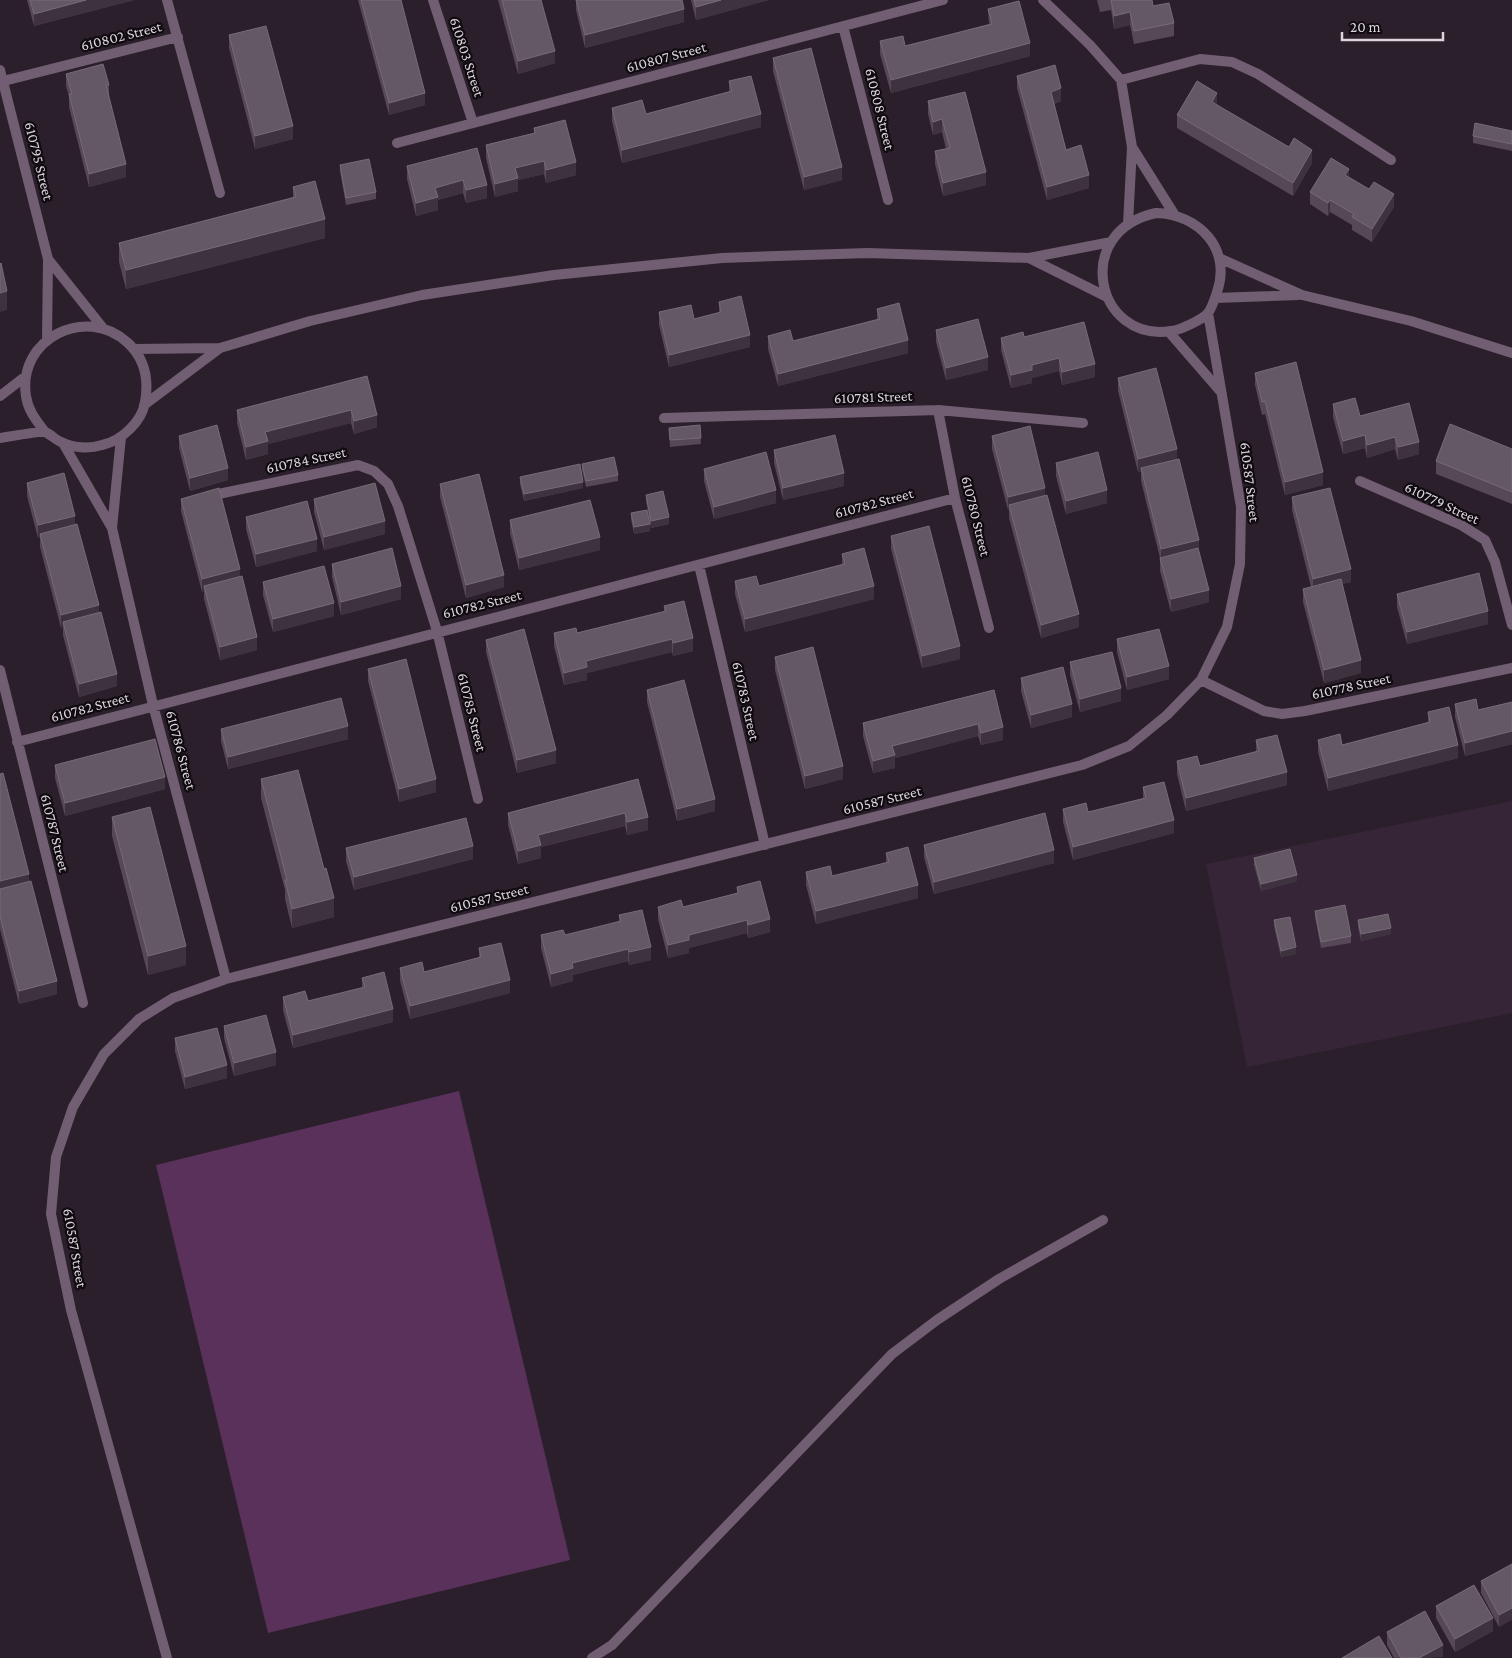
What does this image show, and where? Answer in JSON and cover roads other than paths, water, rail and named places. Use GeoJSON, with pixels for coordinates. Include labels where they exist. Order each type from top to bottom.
{"type":"FeatureCollection","features":[{"type":"Feature","properties":{"kind":"street"},"geometry":{"type":"LineString","coordinates":[[167,0],[178,37]]}},
{"type":"Feature","properties":{"kind":"street","name":"610803 Street"},"geometry":{"type":"LineString","coordinates":[[433,0],[473,122]]}},
{"type":"Feature","properties":{"kind":"street","name":"610807 Street"},"geometry":{"type":"LineString","coordinates":[[397,143],[943,0]]}},
{"type":"Feature","properties":{"kind":"street"},"geometry":{"type":"LineString","coordinates":[[1043,0],[1090,45],[1120,80],[1132,147],[1128,224]]}},
{"type":"Feature","properties":{"kind":"street","name":"610808 Street"},"geometry":{"type":"LineString","coordinates":[[843,26],[888,200]]}},
{"type":"Feature","properties":{"kind":"street","name":"610802 Street"},"geometry":{"type":"LineString","coordinates":[[2,81],[178,37],[220,193]]}},
{"type":"Feature","properties":{"kind":"street"},"geometry":{"type":"LineString","coordinates":[[1120,80],[1200,58],[1232,62],[1258,74],[1391,160]]}},
{"type":"Feature","properties":{"kind":"street","name":"610795 Street"},"geometry":{"type":"LineString","coordinates":[[0,70],[48,259]]}},
{"type":"Feature","properties":{"kind":"street"},"geometry":{"type":"LineString","coordinates":[[1132,147],[1174,214]]}},
{"type":"Feature","properties":{"kind":"street"},"geometry":{"type":"LineString","coordinates":[[1156,213],[1174,214],[1186,218],[1207,234],[1219,258],[1221,272],[1220,285],[1208,313],[1182,329],[1169,332],[1136,327],[1119,314],[1112,306],[1104,288],[1102,268],[1111,242],[1128,224],[1156,213]]}},
{"type":"Feature","properties":{"kind":"street"},"geometry":{"type":"LineString","coordinates":[[135,349],[220,348],[310,321],[422,294],[554,275],[722,258],[819,254],[867,253],[1029,258],[1111,242]]}},
{"type":"Feature","properties":{"kind":"street"},"geometry":{"type":"LineString","coordinates":[[1029,258],[1107,296]]}},
{"type":"Feature","properties":{"kind":"street"},"geometry":{"type":"LineString","coordinates":[[1219,258],[1302,294],[1411,321],[1512,353]]}},
{"type":"Feature","properties":{"kind":"street"},"geometry":{"type":"LineString","coordinates":[[48,259],[103,328]]}},
{"type":"Feature","properties":{"kind":"street"},"geometry":{"type":"LineString","coordinates":[[47,340],[48,259]]}},
{"type":"Feature","properties":{"kind":"street"},"geometry":{"type":"LineString","coordinates":[[1215,298],[1302,294]]}},
{"type":"Feature","properties":{"kind":"street","name":"610587 Street"},"geometry":{"type":"LineString","coordinates":[[167,1658],[71,1310],[51,1214],[56,1156],[73,1107],[104,1054],[140,1019],[173,998],[226,979],[1082,765],[1129,746],[1167,714],[1201,680],[1227,627],[1240,564],[1241,507],[1208,313]]}},
{"type":"Feature","properties":{"kind":"street"},"geometry":{"type":"LineString","coordinates":[[84,326],[103,328],[121,336],[135,349],[144,366],[148,386],[144,405],[135,423],[121,437],[103,445],[83,448],[63,443],[45,432],[32,416],[26,396],[26,376],[34,356],[47,340],[65,330],[84,326]]}},
{"type":"Feature","properties":{"kind":"street"},"geometry":{"type":"LineString","coordinates":[[1169,332],[1222,393]]}},
{"type":"Feature","properties":{"kind":"street"},"geometry":{"type":"LineString","coordinates":[[144,405],[220,348]]}},
{"type":"Feature","properties":{"kind":"street"},"geometry":{"type":"LineString","coordinates":[[0,396],[26,376]]}},
{"type":"Feature","properties":{"kind":"street","name":"610781 Street"},"geometry":{"type":"LineString","coordinates":[[664,418],[938,410],[1083,424]]}},
{"type":"Feature","properties":{"kind":"street","name":"610780 Street"},"geometry":{"type":"LineString","coordinates":[[938,410],[955,498],[989,628]]}},
{"type":"Feature","properties":{"kind":"street"},"geometry":{"type":"LineString","coordinates":[[0,438],[45,432]]}},
{"type":"Feature","properties":{"kind":"street"},"geometry":{"type":"LineString","coordinates":[[112,528],[121,437]]}},
{"type":"Feature","properties":{"kind":"street"},"geometry":{"type":"LineString","coordinates":[[63,443],[112,528]]}},
{"type":"Feature","properties":{"kind":"street","name":"610784 Street"},"geometry":{"type":"LineString","coordinates":[[200,498],[358,465],[374,471],[388,484],[398,506],[437,632]]}},
{"type":"Feature","properties":{"kind":"street","name":"610779 Street"},"geometry":{"type":"LineString","coordinates":[[1360,481],[1462,525],[1485,540],[1495,562],[1512,625]]}},
{"type":"Feature","properties":{"kind":"street","name":"610782 Street"},"geometry":{"type":"LineString","coordinates":[[17,742],[153,705],[955,498]]}},
{"type":"Feature","properties":{"kind":"street","name":"610786 Street"},"geometry":{"type":"LineString","coordinates":[[112,528],[153,705],[226,979]]}},
{"type":"Feature","properties":{"kind":"street","name":"610783 Street"},"geometry":{"type":"LineString","coordinates":[[699,565],[765,845]]}},
{"type":"Feature","properties":{"kind":"street","name":"610785 Street"},"geometry":{"type":"LineString","coordinates":[[437,632],[478,799]]}},
{"type":"Feature","properties":{"kind":"street","name":"610778 Street"},"geometry":{"type":"LineString","coordinates":[[1201,680],[1264,711],[1282,714],[1305,711],[1512,668]]}},
{"type":"Feature","properties":{"kind":"street","name":"610787 Street"},"geometry":{"type":"LineString","coordinates":[[0,670],[83,1003]]}},
{"type":"Feature","properties":{"kind":"street"},"geometry":{"type":"LineString","coordinates":[[592,1658],[612,1645],[892,1354],[937,1320],[999,1279],[1103,1220]]}}]}
